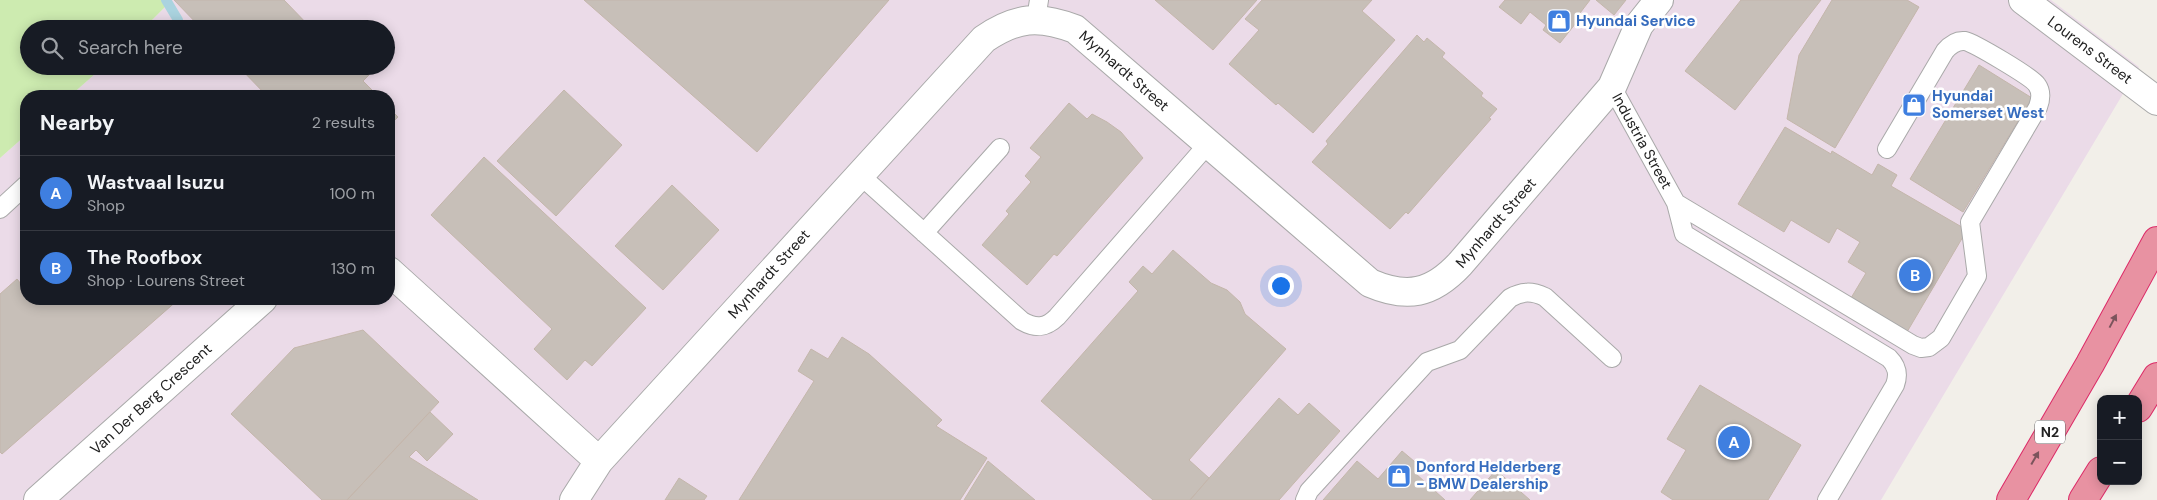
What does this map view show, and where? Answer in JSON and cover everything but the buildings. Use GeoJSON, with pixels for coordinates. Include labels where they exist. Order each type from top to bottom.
{"type":"FeatureCollection","features":[{"type":"Feature","properties":{"kind":"highway","name":"N2"},"geometry":{"type":"LineString","coordinates":[[2011,500],[2090,364],[2157,241]]}},
{"type":"Feature","properties":{"kind":"highway"},"geometry":{"type":"LineString","coordinates":[[2142,401],[2157,377]]}},
{"type":"Feature","properties":{"kind":"highway"},"geometry":{"type":"LineString","coordinates":[[2084,500],[2097,478]]}},
{"type":"Feature","properties":{"kind":"street","name":"Industria Street"},"geometry":{"type":"LineString","coordinates":[[1612,87],[1640,25],[1659,0]]}},
{"type":"Feature","properties":{"kind":"street","name":"Lourens Street"},"geometry":{"type":"LineString","coordinates":[[2023,0],[2157,101]]}},
{"type":"Feature","properties":{"kind":"street","name":"Mynhardt Street"},"geometry":{"type":"LineString","coordinates":[[574,500],[599,461],[984,39],[1000,28],[1037,10],[1056,22],[1075,29],[1370,283],[1386,290],[1403,293],[1419,291],[1450,275],[1612,87]]}},
{"type":"Feature","properties":{"kind":"street"},"geometry":{"type":"LineString","coordinates":[[395,276],[599,461]]}},
{"type":"Feature","properties":{"kind":"street","name":"Van Der Berg Crescent"},"geometry":{"type":"LineString","coordinates":[[38,500],[256,305]]}},
{"type":"Feature","properties":{"kind":"lane"},"geometry":{"type":"LineString","coordinates":[[1676,203],[1914,345],[1921,348],[1929,347],[1936,344],[1941,338],[1978,276],[1970,222],[2038,107],[2041,99],[2040,91],[2037,84],[2023,74],[1973,44],[1957,42],[1950,45],[1945,51],[1887,149]]}},
{"type":"Feature","properties":{"kind":"lane","name":"Industria Street"},"geometry":{"type":"LineString","coordinates":[[1612,87],[1676,203],[1684,234],[1889,358],[1894,363],[1897,370],[1895,385],[1827,500]]}},
{"type":"Feature","properties":{"kind":"lane"},"geometry":{"type":"LineString","coordinates":[[860,175],[1022,321],[1031,326],[1040,327],[1050,324],[1208,144]]}},
{"type":"Feature","properties":{"kind":"lane"},"geometry":{"type":"LineString","coordinates":[[924,233],[1000,148]]}},
{"type":"Feature","properties":{"kind":"lane"},"geometry":{"type":"LineString","coordinates":[[0,209],[20,191]]}},
{"type":"Feature","properties":{"kind":"lane"},"geometry":{"type":"LineString","coordinates":[[1304,500],[1309,491],[1426,362],[1460,350],[1510,298],[1517,294],[1526,292],[1536,293],[1545,298],[1612,358]]}},
{"type":"Feature","properties":{"kind":"shaded area"},"geometry":{"type":"Polygon","coordinates":[[[172,0],[2051,0],[2139,67],[1881,500],[0,500],[0,158],[20,140],[20,305],[395,305],[395,90],[77,90],[94,75],[395,75],[395,20],[152,20],[172,0]]]}},
{"type":"Feature","properties":{"kind":"green space"},"geometry":{"type":"Polygon","coordinates":[[[0,0],[172,0],[152,20],[20,20],[20,75],[94,75],[77,90],[20,90],[20,140],[0,158],[0,0]]]}},
{"type":"Feature","properties":{"kind":"waterway"},"geometry":{"type":"LineString","coordinates":[[166,0],[178,20]]}},
{"type":"Feature","properties":{"kind":"place","name":"Hyundai Service"},"geometry":{"type":"Point","coordinates":[1559,21]}},
{"type":"Feature","properties":{"kind":"place","name":"Hyundai Somerset West"},"geometry":{"type":"Point","coordinates":[1914,105]}},
{"type":"Feature","properties":{"kind":"place","name":"The Roofbox"},"geometry":{"type":"Point","coordinates":[1915,275]}},
{"type":"Feature","properties":{"kind":"place","name":"Wastvaal Isuzu"},"geometry":{"type":"Point","coordinates":[1734,442]}},
{"type":"Feature","properties":{"kind":"place","name":"Donford Helderberg - BMW Dealership"},"geometry":{"type":"Point","coordinates":[1399,476]}}]}
